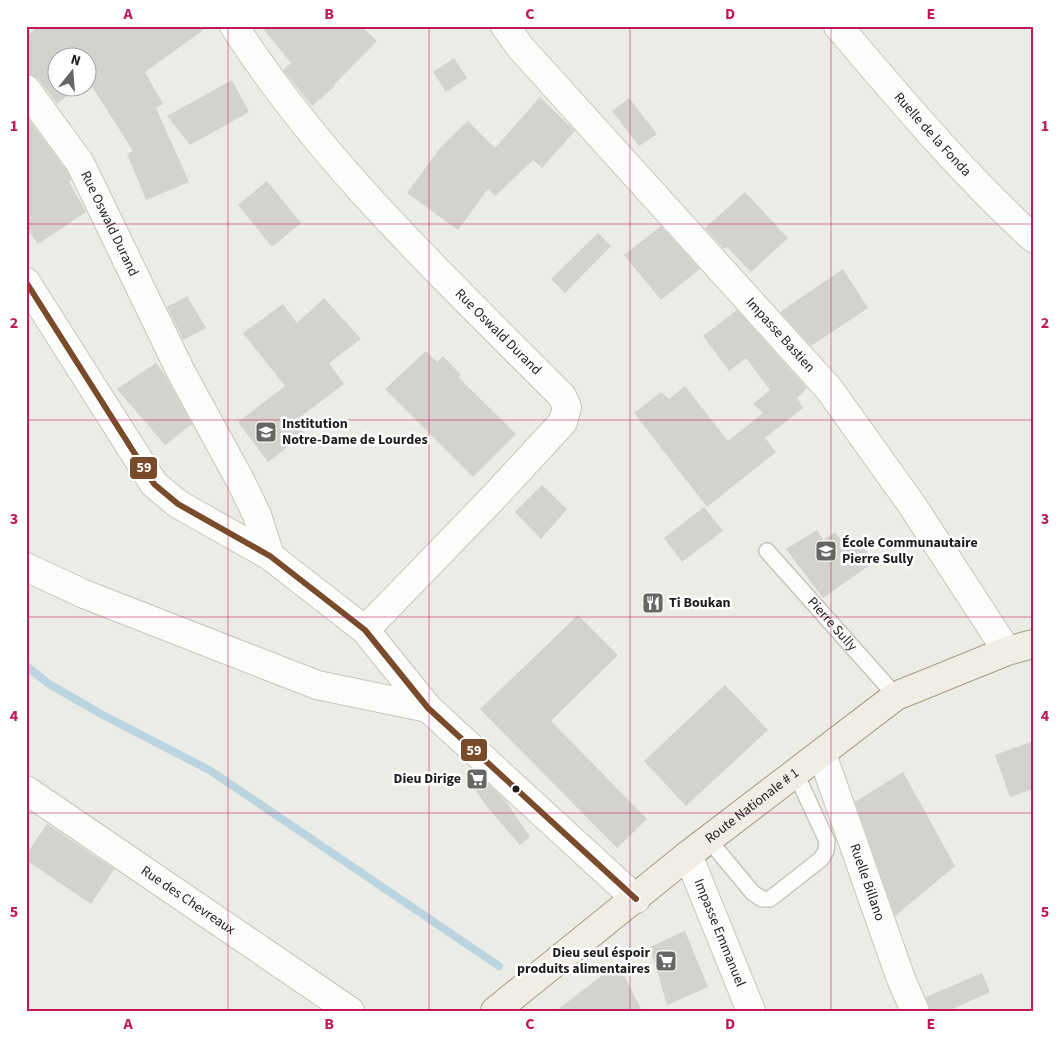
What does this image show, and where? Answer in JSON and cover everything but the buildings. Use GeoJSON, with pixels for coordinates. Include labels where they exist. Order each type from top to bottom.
{"type":"FeatureCollection","features":[{"type":"Feature","properties":{"kind":"main road","name":"Route Nationale # 1"},"geometry":{"type":"LineString","coordinates":[[495,1011],[698,847],[896,696],[1007,651],[1033,644]]}},
{"type":"Feature","properties":{"kind":"street","name":"Rue Oswald Durand"},"geometry":{"type":"LineString","coordinates":[[234,26],[255,59],[314,138],[380,212],[562,396],[567,407],[563,422],[490,501],[365,630]]}},
{"type":"Feature","properties":{"kind":"street","name":"Ruelle de la Fonda"},"geometry":{"type":"LineString","coordinates":[[838,26],[906,106],[1002,210],[1033,238]]}},
{"type":"Feature","properties":{"kind":"street","name":"Impasse Bastien"},"geometry":{"type":"LineString","coordinates":[[512,37],[829,389],[912,505],[1007,651]]}},
{"type":"Feature","properties":{"kind":"street","name":"Rue Oswald Durand"},"geometry":{"type":"LineString","coordinates":[[26,89],[80,163],[181,372],[257,515],[270,556]]}},
{"type":"Feature","properties":{"kind":"street"},"geometry":{"type":"LineString","coordinates":[[26,282],[154,484],[178,504],[270,556],[365,630],[428,708],[636,899]]}},
{"type":"Feature","properties":{"kind":"street"},"geometry":{"type":"LineString","coordinates":[[26,567],[84,594],[317,685],[428,708]]}},
{"type":"Feature","properties":{"kind":"street","name":"Ruelle Billano"},"geometry":{"type":"LineString","coordinates":[[822,754],[914,1011]]}},
{"type":"Feature","properties":{"kind":"street","name":"Rue des Chevreaux"},"geometry":{"type":"LineString","coordinates":[[26,790],[350,1011]]}},
{"type":"Feature","properties":{"kind":"street","name":"Impasse Emmanuel"},"geometry":{"type":"LineString","coordinates":[[698,847],[751,1011]]}},
{"type":"Feature","properties":{"kind":"lane","name":"Pierre Sully"},"geometry":{"type":"LineString","coordinates":[[767,551],[896,696]]}},
{"type":"Feature","properties":{"kind":"lane"},"geometry":{"type":"LineString","coordinates":[[698,847],[753,894],[762,899],[770,899],[821,859],[826,851],[827,841],[796,774]]}},
{"type":"Feature","properties":{"kind":"waterway"},"geometry":{"type":"LineString","coordinates":[[26,666],[49,684],[101,714],[211,771],[499,966]]}},
{"type":"Feature","properties":{"kind":"transit line","name":"59"},"geometry":{"type":"LineString","coordinates":[[26,282],[154,484],[178,504],[270,556],[365,630],[428,708],[636,899]]}},
{"type":"Feature","properties":{"kind":"place","name":"Institution Notre-Dame de Lourdes"},"geometry":{"type":"Point","coordinates":[266,432]}},
{"type":"Feature","properties":{"kind":"place","name":"École Communautaire Pierre Sully"},"geometry":{"type":"Point","coordinates":[826,551]}},
{"type":"Feature","properties":{"kind":"place","name":"Ti Boukan"},"geometry":{"type":"Point","coordinates":[653,603]}},
{"type":"Feature","properties":{"kind":"place","name":"Dieu Dirige"},"geometry":{"type":"Point","coordinates":[477,779]}},
{"type":"Feature","properties":{"kind":"place","name":"Dieu seul éspoir produits alimentaires"},"geometry":{"type":"Point","coordinates":[666,961]}}]}
